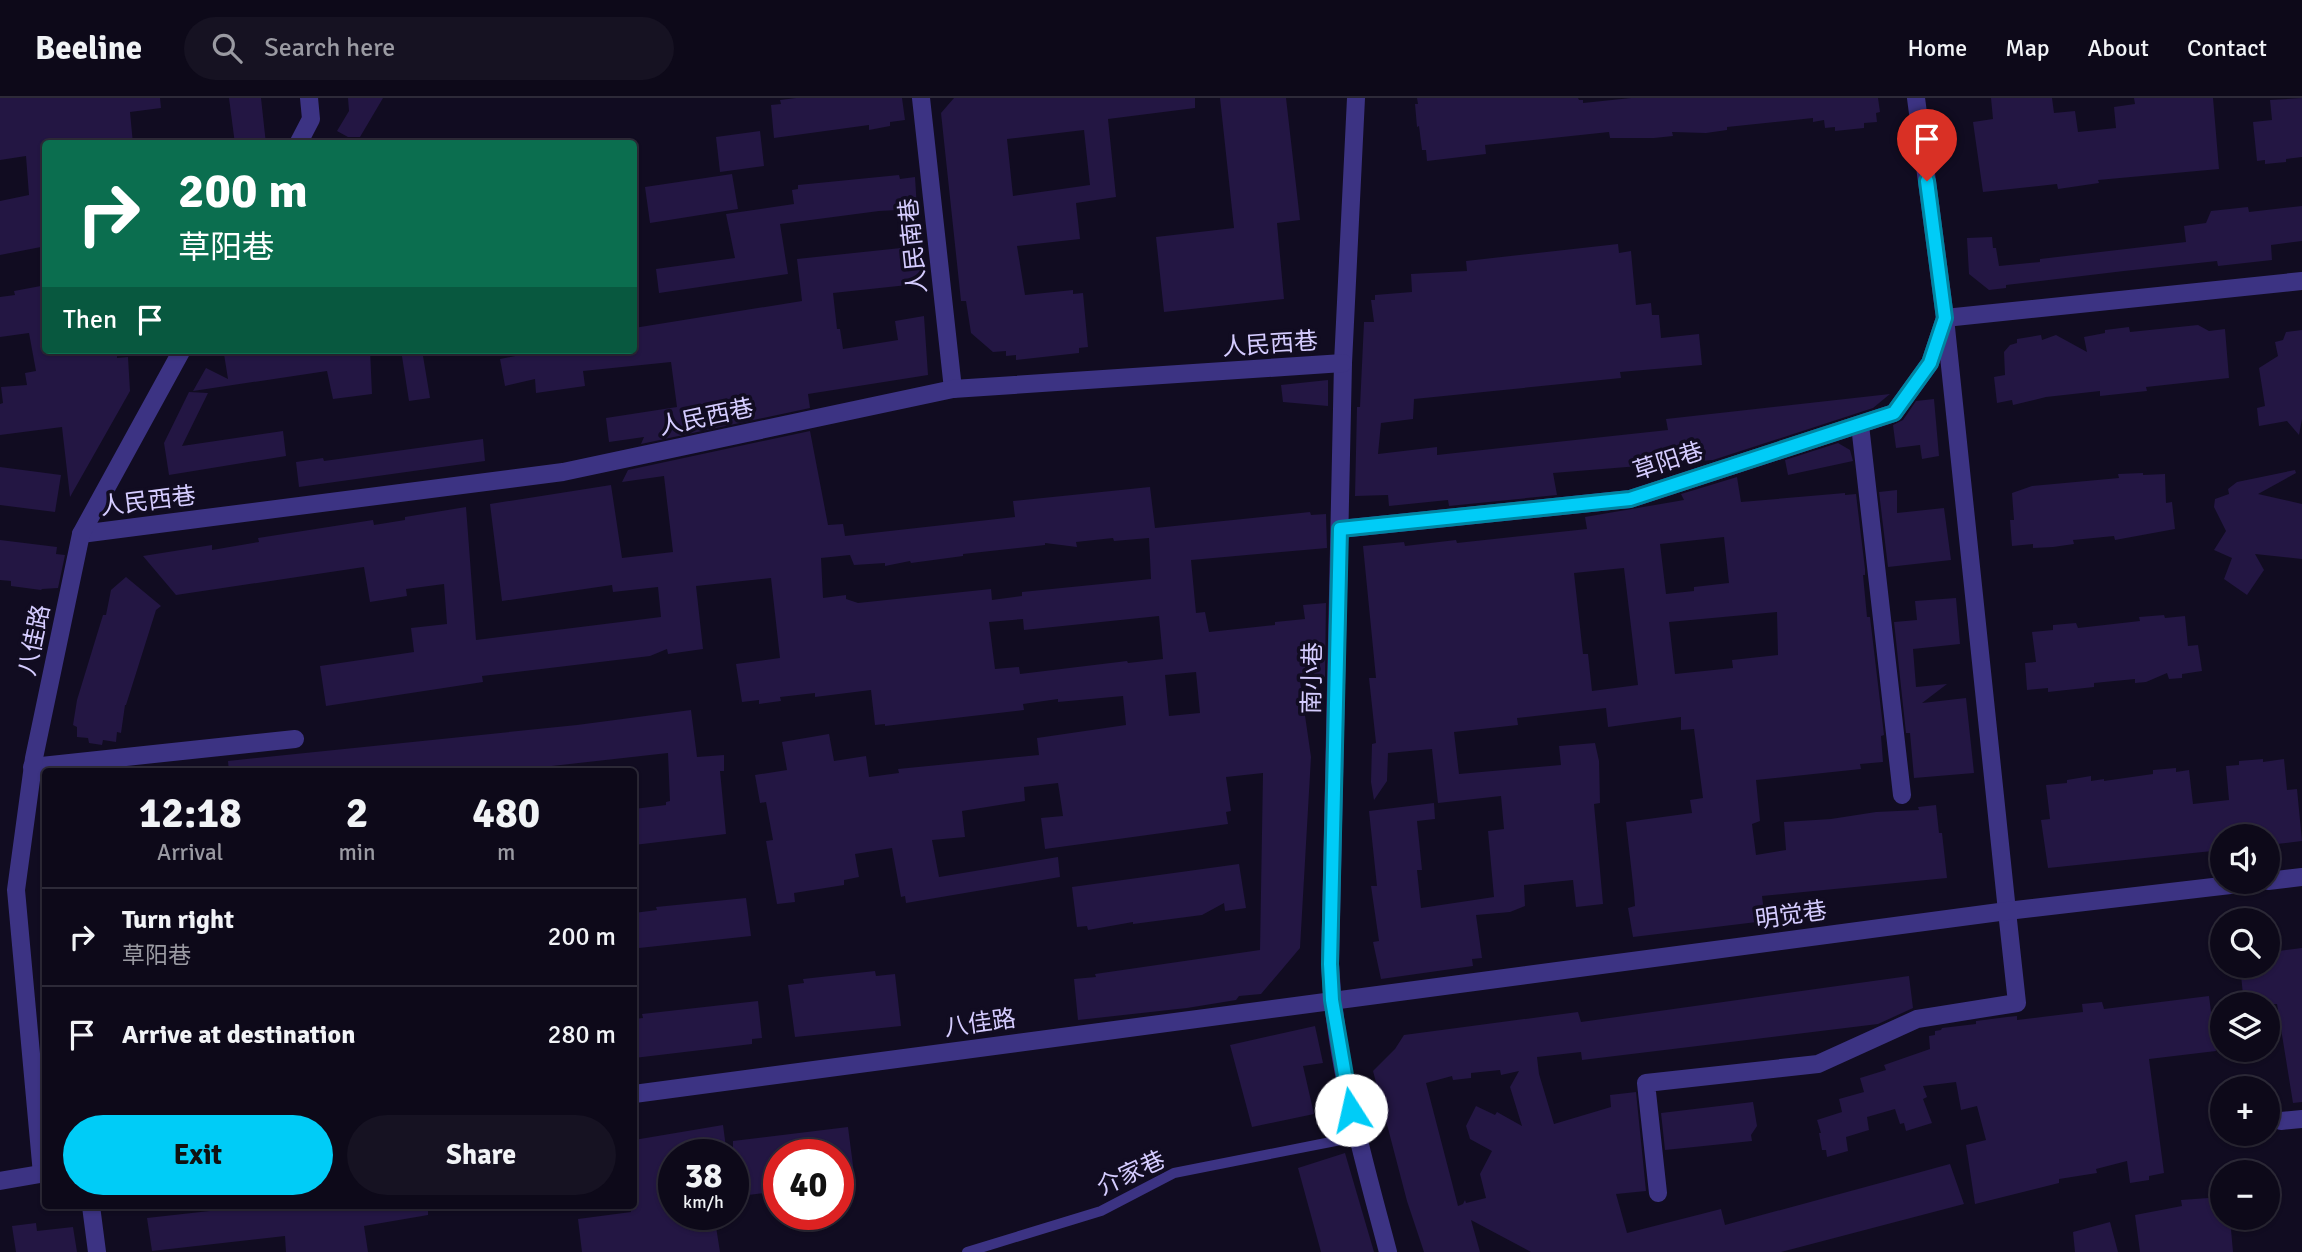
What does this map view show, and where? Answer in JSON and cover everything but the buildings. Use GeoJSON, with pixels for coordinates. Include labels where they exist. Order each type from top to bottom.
{"type":"FeatureCollection","features":[{"type":"Feature","properties":{"kind":"street"},"geometry":{"type":"LineString","coordinates":[[300,140],[312,119],[309,98]]}},
{"type":"Feature","properties":{"kind":"street","name":"人民南巷"},"geometry":{"type":"LineString","coordinates":[[921,98],[953,389]]}},
{"type":"Feature","properties":{"kind":"street","name":"南小巷"},"geometry":{"type":"LineString","coordinates":[[1356,98],[1343,363],[1330,964],[1332,1000],[1356,1137],[1388,1252]]}},
{"type":"Feature","properties":{"kind":"street","name":"草阳巷"},"geometry":{"type":"LineString","coordinates":[[1658,1193],[1646,1083],[1818,1063],[1917,1019],[2017,1003],[1945,318],[1916,98]]}},
{"type":"Feature","properties":{"kind":"street"},"geometry":{"type":"LineString","coordinates":[[1945,318],[2302,281]]}},
{"type":"Feature","properties":{"kind":"street","name":"草阳巷"},"geometry":{"type":"LineString","coordinates":[[1340,529],[1630,499],[1860,425],[1894,413],[1930,363],[1945,318]]}},
{"type":"Feature","properties":{"kind":"street","name":"八佳路"},"geometry":{"type":"LineString","coordinates":[[42,1153],[16,890],[32,767],[81,534],[180,354]]}},
{"type":"Feature","properties":{"kind":"street","name":"人民西巷"},"geometry":{"type":"LineString","coordinates":[[81,534],[563,472],[953,389],[1343,363]]}},
{"type":"Feature","properties":{"kind":"street"},"geometry":{"type":"LineString","coordinates":[[1860,425],[1902,795]]}},
{"type":"Feature","properties":{"kind":"street"},"geometry":{"type":"LineString","coordinates":[[32,767],[295,739]]}},
{"type":"Feature","properties":{"kind":"street"},"geometry":{"type":"LineString","coordinates":[[2280,880],[2302,877]]}},
{"type":"Feature","properties":{"kind":"street","name":"明觉巷"},"geometry":{"type":"LineString","coordinates":[[1332,1000],[2007,911],[2210,887]]}},
{"type":"Feature","properties":{"kind":"street","name":"八佳路"},"geometry":{"type":"LineString","coordinates":[[637,1094],[1332,1000]]}},
{"type":"Feature","properties":{"kind":"street"},"geometry":{"type":"LineString","coordinates":[[2281,1121],[2302,1119]]}},
{"type":"Feature","properties":{"kind":"street","name":"八佳路"},"geometry":{"type":"LineString","coordinates":[[0,1181],[42,1173]]}},
{"type":"Feature","properties":{"kind":"street"},"geometry":{"type":"LineString","coordinates":[[91,1209],[97,1252]]}},
{"type":"Feature","properties":{"kind":"lane","name":"介家巷"},"geometry":{"type":"LineString","coordinates":[[967,1252],[1101,1211],[1174,1173],[1356,1137]]}},
{"type":"Feature","properties":{"kind":"route"},"geometry":{"type":"LineString","coordinates":[[1351,1110],[1332,1000],[1330,964],[1340,529],[1630,499],[1894,413],[1930,363],[1945,318],[1927,181]]}}]}
